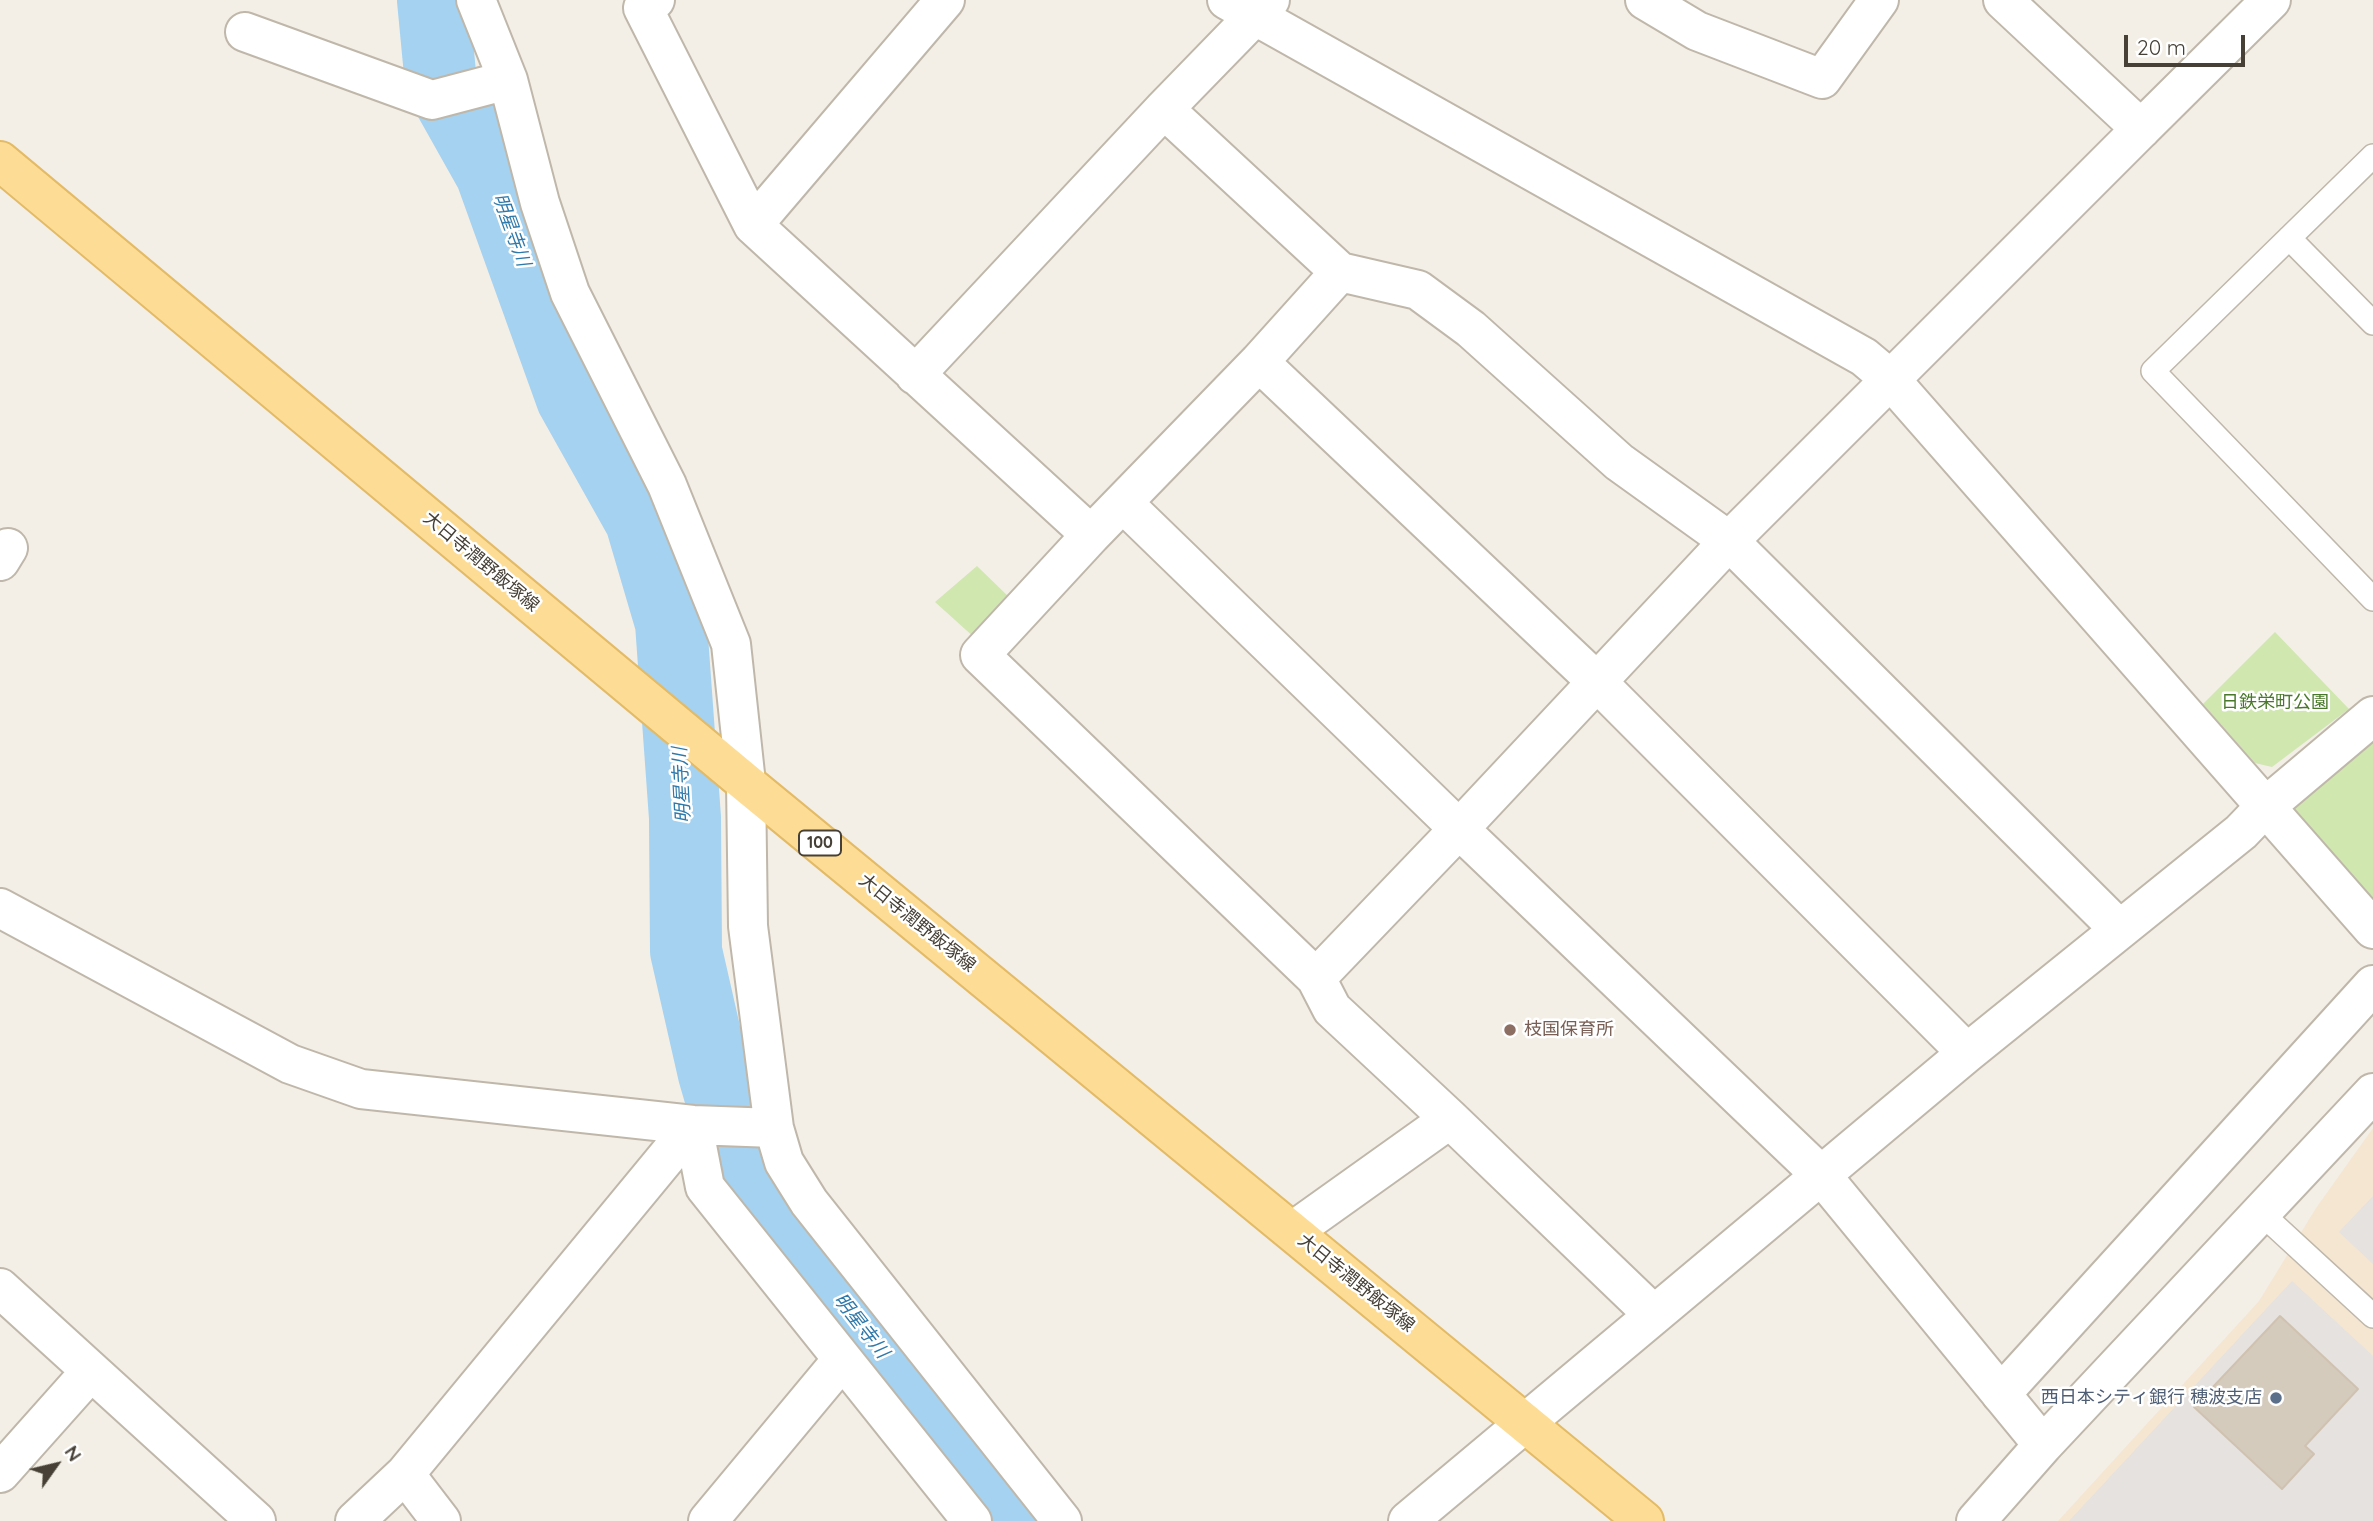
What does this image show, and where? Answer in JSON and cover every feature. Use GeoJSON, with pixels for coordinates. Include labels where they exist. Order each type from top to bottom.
{"type":"FeatureCollection","features":[{"type":"Feature","properties":{"kind":"main road","name":"大日寺潤野飯塚線"},"geometry":{"type":"LineString","coordinates":[[0,161],[746,783],[1527,1422],[1644,1521]]}},
{"type":"Feature","properties":{"kind":"street"},"geometry":{"type":"LineString","coordinates":[[476,0],[508,80],[540,203],[570,293],[667,485],[731,644],[746,783],[748,926],[774,1128],[784,1162],[808,1202],[1062,1521]]}},
{"type":"Feature","properties":{"kind":"street"},"geometry":{"type":"LineString","coordinates":[[654,0],[643,8],[753,225],[1091,535]]}},
{"type":"Feature","properties":{"kind":"street"},"geometry":{"type":"LineString","coordinates":[[753,225],[945,0]]}},
{"type":"Feature","properties":{"kind":"street"},"geometry":{"type":"LineString","coordinates":[[1645,0],[1698,31],[1822,79],[1879,0]]}},
{"type":"Feature","properties":{"kind":"street"},"geometry":{"type":"LineString","coordinates":[[2003,0],[2141,128]]}},
{"type":"Feature","properties":{"kind":"street"},"geometry":{"type":"LineString","coordinates":[[1316,978],[1729,541],[1889,378],[2271,0]]}},
{"type":"Feature","properties":{"kind":"street"},"geometry":{"type":"LineString","coordinates":[[915,375],[1164,109],[1251,5],[1864,357],[1889,378],[2373,929]]}},
{"type":"Feature","properties":{"kind":"street"},"geometry":{"type":"LineString","coordinates":[[245,32],[432,100],[508,80]]}},
{"type":"Feature","properties":{"kind":"street"},"geometry":{"type":"LineString","coordinates":[[1164,109],[1340,272],[1418,290],[1471,328],[1619,462],[1729,541],[2119,929]]}},
{"type":"Feature","properties":{"kind":"street"},"geometry":{"type":"LineString","coordinates":[[1340,272],[1259,362],[1091,535],[981,656],[1316,978],[1332,1009],[1654,1315]]}},
{"type":"Feature","properties":{"kind":"street"},"geometry":{"type":"LineString","coordinates":[[1259,362],[1596,681],[1967,1053]]}},
{"type":"Feature","properties":{"kind":"street"},"geometry":{"type":"LineString","coordinates":[[1123,503],[1822,1176],[2043,1445]]}},
{"type":"Feature","properties":{"kind":"street"},"geometry":{"type":"LineString","coordinates":[[1408,1521],[1967,1053],[2241,832],[2264,807],[2373,716]]}},
{"type":"Feature","properties":{"kind":"street"},"geometry":{"type":"LineString","coordinates":[[0,908],[290,1064],[361,1089],[693,1125],[774,1128]]}},
{"type":"Feature","properties":{"kind":"street"},"geometry":{"type":"LineString","coordinates":[[2000,1394],[2373,985]]}},
{"type":"Feature","properties":{"kind":"street"},"geometry":{"type":"LineString","coordinates":[[1976,1521],[2043,1445],[2373,1093]]}},
{"type":"Feature","properties":{"kind":"street"},"geometry":{"type":"LineString","coordinates":[[1293,1231],[1450,1119]]}},
{"type":"Feature","properties":{"kind":"street"},"geometry":{"type":"LineString","coordinates":[[693,1125],[705,1187],[972,1521]]}},
{"type":"Feature","properties":{"kind":"street"},"geometry":{"type":"LineString","coordinates":[[355,1521],[405,1475],[693,1125]]}},
{"type":"Feature","properties":{"kind":"street"},"geometry":{"type":"LineString","coordinates":[[0,1288],[256,1521]]}},
{"type":"Feature","properties":{"kind":"street"},"geometry":{"type":"LineString","coordinates":[[708,1521],[842,1360]]}},
{"type":"Feature","properties":{"kind":"street"},"geometry":{"type":"LineString","coordinates":[[0,1473],[91,1371]]}},
{"type":"Feature","properties":{"kind":"street"},"geometry":{"type":"LineString","coordinates":[[405,1475],[441,1521]]}},
{"type":"Feature","properties":{"kind":"lane"},"geometry":{"type":"LineString","coordinates":[[2373,156],[2153,371],[2373,599]]}},
{"type":"Feature","properties":{"kind":"lane"},"geometry":{"type":"LineString","coordinates":[[2289,238],[2373,323]]}},
{"type":"Feature","properties":{"kind":"lane"},"geometry":{"type":"LineString","coordinates":[[2261,1213],[2373,1315]]}},
{"type":"Feature","properties":{"kind":"shaded area"},"geometry":{"type":"Polygon","coordinates":[[[2373,1128],[2373,1521],[2058,1521],[2259,1301],[2316,1208],[2373,1128]]]}},
{"type":"Feature","properties":{"kind":"shaded area"},"geometry":{"type":"Polygon","coordinates":[[[2373,1196],[2373,1264],[2339,1232],[2373,1196]]]}},
{"type":"Feature","properties":{"kind":"shaded area"},"geometry":{"type":"Polygon","coordinates":[[[2292,1281],[2373,1356],[2373,1521],[2069,1521],[2292,1281]]]}},
{"type":"Feature","properties":{"kind":"green space"},"geometry":{"type":"Polygon","coordinates":[[[977,566],[1011,599],[976,639],[935,602],[977,566]]]}},
{"type":"Feature","properties":{"kind":"green space","name":"日鉄栄町公園"},"geometry":{"type":"Polygon","coordinates":[[[2275,632],[2349,709],[2272,767],[2255,763],[2203,704],[2275,632]]]}},
{"type":"Feature","properties":{"kind":"green space"},"geometry":{"type":"Polygon","coordinates":[[[2373,731],[2373,913],[2288,817],[2292,798],[2373,731]]]}},
{"type":"Feature","properties":{"kind":"building","name":"西日本シティ銀行 穂波支店"},"geometry":{"type":"Polygon","coordinates":[[[2280,1316],[2358,1389],[2305,1446],[2314,1454],[2282,1489],[2194,1407],[2280,1316]]]}},
{"type":"Feature","properties":{"kind":"waterway","name":"明星寺川"},"geometry":{"type":"LineString","coordinates":[[433,0],[441,84],[491,173],[572,398],[641,521],[671,623],[685,818],[686,951],[714,1074],[735,1146],[752,1185],[910,1393],[1013,1521]]}},
{"type":"Feature","properties":{"kind":"place","name":"枝国保育所"},"geometry":{"type":"Point","coordinates":[1510,1030]}},
{"type":"Feature","properties":{"kind":"place","name":"西日本シティ銀行 穂波支店"},"geometry":{"type":"Point","coordinates":[2276,1398]}}]}
